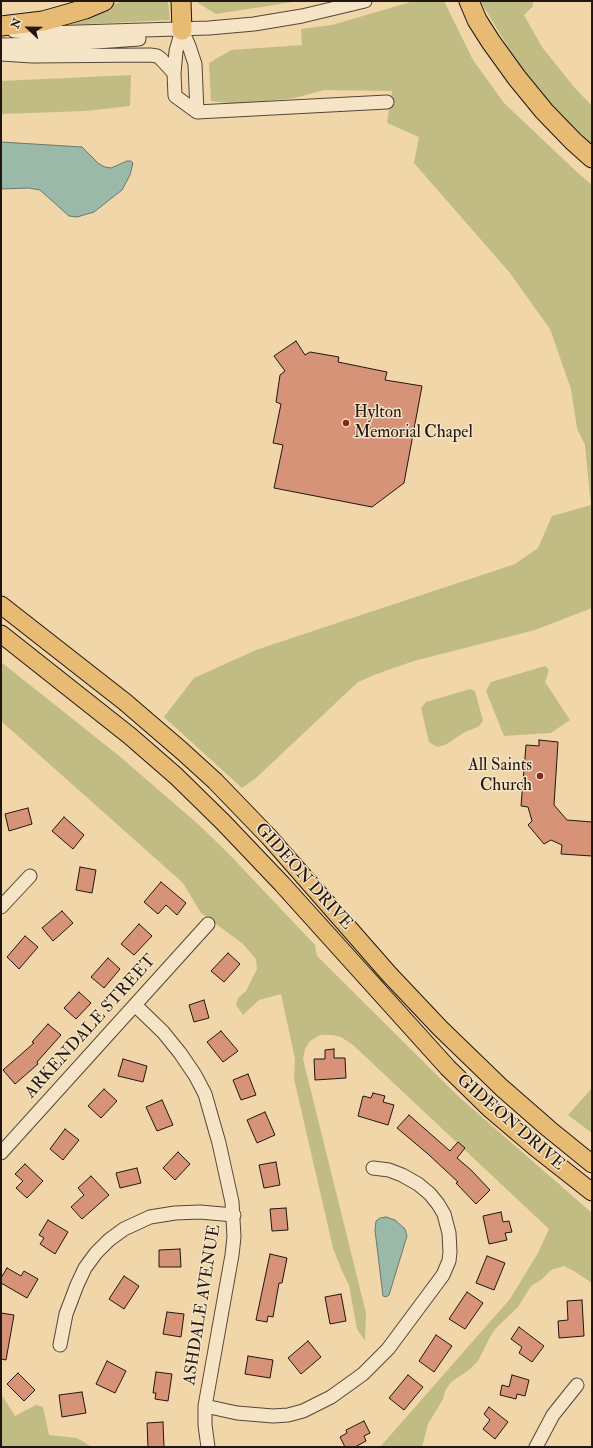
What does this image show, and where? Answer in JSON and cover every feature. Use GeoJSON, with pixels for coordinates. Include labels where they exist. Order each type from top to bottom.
{"type":"FeatureCollection","features":[{"type":"Feature","properties":{"kind":"highway"},"geometry":{"type":"LineString","coordinates":[[1,26],[43,21],[85,9],[104,1]]}},
{"type":"Feature","properties":{"kind":"highway"},"geometry":{"type":"LineString","coordinates":[[181,1],[182,30]]}},
{"type":"Feature","properties":{"kind":"highway"},"geometry":{"type":"LineString","coordinates":[[469,1],[491,42],[516,78],[544,111],[592,158]]}},
{"type":"Feature","properties":{"kind":"main road","name":"GIDEON DRIVE"},"geometry":{"type":"LineString","coordinates":[[1,605],[125,702],[215,781],[269,837],[389,974],[440,1028],[502,1088],[592,1164]]}},
{"type":"Feature","properties":{"kind":"main road","name":"GIDEON DRIVE"},"geometry":{"type":"LineString","coordinates":[[1,634],[130,736],[176,776],[223,822],[282,884],[448,1068],[489,1108],[536,1148],[592,1192]]}},
{"type":"Feature","properties":{"kind":"street"},"geometry":{"type":"LineString","coordinates":[[1,30],[45,33],[182,30],[254,24],[302,16],[365,1]]}},
{"type":"Feature","properties":{"kind":"street"},"geometry":{"type":"LineString","coordinates":[[1,46],[132,40],[182,30]]}},
{"type":"Feature","properties":{"kind":"street"},"geometry":{"type":"LineString","coordinates":[[182,30],[176,51],[174,73],[175,96],[197,112],[387,102]]}},
{"type":"Feature","properties":{"kind":"street"},"geometry":{"type":"LineString","coordinates":[[182,30],[190,46],[194,64],[197,112]]}},
{"type":"Feature","properties":{"kind":"street"},"geometry":{"type":"LineString","coordinates":[[1,54],[32,56],[150,55],[157,56],[161,59],[174,73]]}},
{"type":"Feature","properties":{"kind":"street"},"geometry":{"type":"LineString","coordinates":[[1,907],[30,876]]}},
{"type":"Feature","properties":{"kind":"street","name":"ARKENDALE STREET"},"geometry":{"type":"LineString","coordinates":[[1,1153],[208,924]]}},
{"type":"Feature","properties":{"kind":"street","name":"ASHDALE AVENUE"},"geometry":{"type":"LineString","coordinates":[[135,1005],[163,1032],[180,1053],[195,1075],[205,1094],[219,1143],[232,1202],[234,1215],[232,1255],[205,1406],[205,1425],[208,1447]]}},
{"type":"Feature","properties":{"kind":"street"},"geometry":{"type":"LineString","coordinates":[[205,1406],[237,1413],[273,1416],[288,1415],[303,1411],[331,1397],[360,1376],[388,1349],[443,1275],[449,1256],[450,1233],[444,1214],[438,1204],[430,1194],[418,1184],[402,1175],[389,1170],[373,1168]]}},
{"type":"Feature","properties":{"kind":"street"},"geometry":{"type":"LineString","coordinates":[[60,1345],[66,1314],[77,1285],[85,1268],[96,1253],[109,1240],[124,1229],[150,1217],[175,1213],[200,1212],[234,1215]]}},
{"type":"Feature","properties":{"kind":"street"},"geometry":{"type":"LineString","coordinates":[[536,1447],[553,1415],[577,1385]]}},
{"type":"Feature","properties":{"kind":"shaded area"},"geometry":{"type":"Polygon","coordinates":[[[122,1],[168,1],[170,20],[67,25],[122,1]]]}},
{"type":"Feature","properties":{"kind":"shaded area"},"geometry":{"type":"Polygon","coordinates":[[[198,1],[299,1],[216,14],[198,3],[198,1]]]}},
{"type":"Feature","properties":{"kind":"shaded area"},"geometry":{"type":"Polygon","coordinates":[[[414,1],[444,1],[473,60],[504,103],[592,185],[592,608],[535,630],[414,661],[358,682],[256,778],[242,788],[164,717],[194,678],[256,650],[515,564],[538,548],[552,516],[591,505],[585,445],[577,428],[571,389],[550,329],[510,273],[414,163],[419,137],[387,123],[392,91],[324,90],[295,98],[238,104],[211,101],[209,63],[231,50],[302,45],[301,29],[332,25],[414,1]]]}},
{"type":"Feature","properties":{"kind":"shaded area"},"geometry":{"type":"Polygon","coordinates":[[[480,1],[533,1],[533,6],[524,15],[542,47],[574,87],[592,106],[592,145],[564,118],[539,90],[518,63],[480,1]]]}},
{"type":"Feature","properties":{"kind":"shaded area"},"geometry":{"type":"Polygon","coordinates":[[[131,75],[130,106],[85,111],[1,114],[1,81],[131,75]]]}},
{"type":"Feature","properties":{"kind":"shaded area"},"geometry":{"type":"Polygon","coordinates":[[[1,142],[82,147],[99,164],[111,168],[127,161],[131,161],[133,163],[130,175],[122,190],[94,212],[77,217],[69,216],[40,190],[29,188],[1,189],[1,142]]]}},
{"type":"Feature","properties":{"kind":"shaded area"},"geometry":{"type":"Polygon","coordinates":[[[1,662],[118,755],[198,824],[227,852],[315,945],[317,956],[459,1097],[592,1213],[592,1283],[564,1266],[551,1270],[541,1280],[531,1286],[518,1307],[495,1329],[478,1361],[469,1370],[451,1382],[428,1424],[422,1447],[380,1447],[510,1299],[538,1253],[549,1229],[353,1045],[341,1037],[332,1035],[320,1035],[310,1041],[305,1049],[303,1059],[366,1313],[365,1341],[357,1329],[349,1285],[333,1248],[294,1079],[295,1059],[281,994],[259,1000],[243,1015],[236,1005],[238,998],[246,991],[257,969],[256,959],[243,944],[201,913],[183,883],[1,721],[1,662]]]}},
{"type":"Feature","properties":{"kind":"shaded area"},"geometry":{"type":"Polygon","coordinates":[[[545,666],[549,670],[545,682],[570,720],[551,733],[504,736],[486,691],[491,682],[545,666]]]}},
{"type":"Feature","properties":{"kind":"shaded area"},"geometry":{"type":"Polygon","coordinates":[[[470,689],[475,691],[483,721],[478,727],[465,732],[445,745],[437,747],[429,742],[421,708],[426,702],[470,689]]]}},
{"type":"Feature","properties":{"kind":"shaded area"},"geometry":{"type":"Polygon","coordinates":[[[592,1088],[592,1133],[568,1115],[592,1088]]]}},
{"type":"Feature","properties":{"kind":"shaded area"},"geometry":{"type":"Polygon","coordinates":[[[386,1217],[395,1220],[405,1229],[407,1236],[389,1295],[386,1297],[383,1296],[375,1230],[376,1221],[380,1218],[386,1217]]]}},
{"type":"Feature","properties":{"kind":"shaded area"},"geometry":{"type":"Polygon","coordinates":[[[1,1394],[15,1416],[36,1405],[43,1407],[49,1435],[77,1438],[92,1447],[1,1447],[1,1394]]]}},
{"type":"Feature","properties":{"kind":"building","name":"Hylton Memorial Chapel"},"geometry":{"type":"Polygon","coordinates":[[[296,341],[305,355],[310,352],[339,357],[338,362],[387,372],[385,380],[422,386],[404,483],[372,507],[274,488],[283,445],[273,443],[281,404],[276,402],[280,375],[285,371],[274,356],[296,341]]]}},
{"type":"Feature","properties":{"kind":"building","name":"All Saints Church"},"geometry":{"type":"Polygon","coordinates":[[[539,740],[558,742],[554,805],[567,820],[592,822],[592,856],[561,854],[562,845],[551,840],[544,844],[528,825],[532,821],[528,807],[521,806],[526,745],[539,746],[539,740]]]}},
{"type":"Feature","properties":{"kind":"building"},"geometry":{"type":"Polygon","coordinates":[[[28,808],[32,824],[9,831],[5,814],[28,808]]]}},
{"type":"Feature","properties":{"kind":"building"},"geometry":{"type":"Polygon","coordinates":[[[64,817],[84,835],[73,849],[52,831],[64,817]]]}},
{"type":"Feature","properties":{"kind":"building"},"geometry":{"type":"Polygon","coordinates":[[[80,867],[96,870],[92,893],[76,890],[80,867]]]}},
{"type":"Feature","properties":{"kind":"building"},"geometry":{"type":"Polygon","coordinates":[[[161,882],[186,903],[177,915],[166,905],[158,914],[144,902],[161,882]]]}},
{"type":"Feature","properties":{"kind":"building"},"geometry":{"type":"Polygon","coordinates":[[[62,911],[73,923],[53,941],[42,928],[62,911]]]}},
{"type":"Feature","properties":{"kind":"building"},"geometry":{"type":"Polygon","coordinates":[[[139,924],[152,936],[134,955],[121,944],[139,924]]]}},
{"type":"Feature","properties":{"kind":"building"},"geometry":{"type":"Polygon","coordinates":[[[25,936],[38,947],[19,969],[7,957],[25,936]]]}},
{"type":"Feature","properties":{"kind":"building"},"geometry":{"type":"Polygon","coordinates":[[[228,953],[240,964],[224,982],[211,971],[228,953]]]}},
{"type":"Feature","properties":{"kind":"building"},"geometry":{"type":"Polygon","coordinates":[[[108,958],[120,969],[104,988],[91,977],[108,958]]]}},
{"type":"Feature","properties":{"kind":"building"},"geometry":{"type":"Polygon","coordinates":[[[79,992],[91,1003],[76,1019],[64,1008],[79,992]]]}},
{"type":"Feature","properties":{"kind":"building"},"geometry":{"type":"Polygon","coordinates":[[[204,1000],[209,1018],[194,1022],[189,1005],[204,1000]]]}},
{"type":"Feature","properties":{"kind":"building"},"geometry":{"type":"Polygon","coordinates":[[[48,1024],[61,1035],[37,1062],[38,1064],[15,1084],[3,1070],[34,1043],[32,1042],[48,1024]]]}},
{"type":"Feature","properties":{"kind":"building"},"geometry":{"type":"Polygon","coordinates":[[[221,1031],[238,1051],[223,1062],[207,1042],[221,1031]]]}},
{"type":"Feature","properties":{"kind":"building"},"geometry":{"type":"Polygon","coordinates":[[[334,1049],[334,1058],[345,1058],[346,1078],[315,1080],[314,1059],[325,1059],[325,1050],[334,1049]]]}},
{"type":"Feature","properties":{"kind":"building"},"geometry":{"type":"Polygon","coordinates":[[[123,1059],[147,1066],[143,1082],[118,1076],[123,1059]]]}},
{"type":"Feature","properties":{"kind":"building"},"geometry":{"type":"Polygon","coordinates":[[[248,1074],[256,1095],[241,1100],[233,1080],[248,1074]]]}},
{"type":"Feature","properties":{"kind":"building"},"geometry":{"type":"Polygon","coordinates":[[[104,1089],[117,1101],[101,1118],[88,1106],[104,1089]]]}},
{"type":"Feature","properties":{"kind":"building"},"geometry":{"type":"Polygon","coordinates":[[[373,1093],[385,1096],[383,1102],[394,1105],[388,1125],[358,1116],[363,1096],[371,1098],[373,1093]]]}},
{"type":"Feature","properties":{"kind":"building"},"geometry":{"type":"Polygon","coordinates":[[[162,1100],[173,1125],[157,1131],[146,1107],[162,1100]]]}},
{"type":"Feature","properties":{"kind":"building"},"geometry":{"type":"Polygon","coordinates":[[[265,1112],[275,1135],[257,1143],[247,1120],[265,1112]]]}},
{"type":"Feature","properties":{"kind":"building"},"geometry":{"type":"Polygon","coordinates":[[[409,1115],[450,1151],[458,1142],[465,1148],[457,1158],[490,1190],[476,1204],[456,1183],[458,1182],[397,1128],[409,1115]]]}},
{"type":"Feature","properties":{"kind":"building"},"geometry":{"type":"Polygon","coordinates":[[[65,1129],[79,1140],[63,1160],[50,1149],[65,1129]]]}},
{"type":"Feature","properties":{"kind":"building"},"geometry":{"type":"Polygon","coordinates":[[[178,1152],[190,1164],[175,1180],[163,1168],[178,1152]]]}},
{"type":"Feature","properties":{"kind":"building"},"geometry":{"type":"Polygon","coordinates":[[[276,1162],[280,1185],[264,1188],[259,1165],[276,1162]]]}},
{"type":"Feature","properties":{"kind":"building"},"geometry":{"type":"Polygon","coordinates":[[[25,1164],[43,1181],[27,1198],[16,1188],[23,1181],[15,1174],[25,1164]]]}},
{"type":"Feature","properties":{"kind":"building"},"geometry":{"type":"Polygon","coordinates":[[[137,1168],[141,1183],[120,1188],[116,1173],[137,1168]]]}},
{"type":"Feature","properties":{"kind":"building"},"geometry":{"type":"Polygon","coordinates":[[[91,1176],[109,1195],[82,1219],[71,1207],[84,1195],[78,1188],[91,1176]]]}},
{"type":"Feature","properties":{"kind":"building"},"geometry":{"type":"Polygon","coordinates":[[[286,1208],[288,1230],[272,1231],[270,1209],[286,1208]]]}},
{"type":"Feature","properties":{"kind":"building"},"geometry":{"type":"Polygon","coordinates":[[[501,1212],[503,1222],[509,1221],[512,1232],[505,1233],[507,1240],[489,1244],[483,1216],[501,1212]]]}},
{"type":"Feature","properties":{"kind":"building"},"geometry":{"type":"Polygon","coordinates":[[[48,1220],[68,1232],[55,1254],[40,1244],[44,1238],[39,1235],[48,1220]]]}},
{"type":"Feature","properties":{"kind":"building"},"geometry":{"type":"Polygon","coordinates":[[[180,1249],[181,1267],[159,1267],[159,1250],[180,1249]]]}},
{"type":"Feature","properties":{"kind":"building"},"geometry":{"type":"Polygon","coordinates":[[[270,1254],[287,1258],[282,1283],[279,1283],[273,1317],[268,1316],[267,1322],[256,1320],[270,1254]]]}},
{"type":"Feature","properties":{"kind":"building"},"geometry":{"type":"Polygon","coordinates":[[[487,1256],[505,1263],[494,1290],[476,1283],[487,1256]]]}},
{"type":"Feature","properties":{"kind":"building"},"geometry":{"type":"Polygon","coordinates":[[[7,1268],[21,1276],[24,1271],[38,1279],[27,1298],[1,1283],[1,1278],[7,1268]]]}},
{"type":"Feature","properties":{"kind":"building"},"geometry":{"type":"Polygon","coordinates":[[[124,1276],[139,1286],[124,1309],[109,1299],[124,1276]]]}},
{"type":"Feature","properties":{"kind":"building"},"geometry":{"type":"Polygon","coordinates":[[[467,1292],[483,1303],[465,1329],[449,1319],[467,1292]]]}},
{"type":"Feature","properties":{"kind":"building"},"geometry":{"type":"Polygon","coordinates":[[[341,1294],[346,1321],[330,1324],[325,1297],[341,1294]]]}},
{"type":"Feature","properties":{"kind":"building"},"geometry":{"type":"Polygon","coordinates":[[[582,1300],[584,1336],[559,1338],[558,1321],[568,1320],[567,1301],[582,1300]]]}},
{"type":"Feature","properties":{"kind":"building"},"geometry":{"type":"Polygon","coordinates":[[[167,1312],[184,1314],[181,1337],[163,1334],[167,1312]]]}},
{"type":"Feature","properties":{"kind":"building"},"geometry":{"type":"Polygon","coordinates":[[[1,1313],[14,1315],[6,1360],[1,1359],[1,1313]]]}},
{"type":"Feature","properties":{"kind":"building"},"geometry":{"type":"Polygon","coordinates":[[[519,1327],[544,1346],[532,1362],[519,1353],[522,1347],[511,1339],[519,1327]]]}},
{"type":"Feature","properties":{"kind":"building"},"geometry":{"type":"Polygon","coordinates":[[[436,1335],[452,1346],[434,1372],[419,1361],[436,1335]]]}},
{"type":"Feature","properties":{"kind":"building"},"geometry":{"type":"Polygon","coordinates":[[[308,1341],[321,1357],[301,1374],[288,1358],[308,1341]]]}},
{"type":"Feature","properties":{"kind":"building"},"geometry":{"type":"Polygon","coordinates":[[[248,1356],[273,1360],[270,1378],[245,1374],[248,1356]]]}},
{"type":"Feature","properties":{"kind":"building"},"geometry":{"type":"Polygon","coordinates":[[[107,1361],[126,1371],[115,1393],[96,1384],[107,1361]]]}},
{"type":"Feature","properties":{"kind":"building"},"geometry":{"type":"Polygon","coordinates":[[[156,1372],[172,1374],[168,1401],[155,1399],[156,1393],[153,1393],[156,1372]]]}},
{"type":"Feature","properties":{"kind":"building"},"geometry":{"type":"Polygon","coordinates":[[[18,1373],[35,1390],[24,1401],[7,1384],[18,1373]]]}},
{"type":"Feature","properties":{"kind":"building"},"geometry":{"type":"Polygon","coordinates":[[[408,1375],[423,1387],[404,1410],[389,1398],[408,1375]]]}},
{"type":"Feature","properties":{"kind":"building"},"geometry":{"type":"Polygon","coordinates":[[[512,1375],[529,1380],[525,1396],[517,1394],[516,1399],[500,1395],[502,1385],[509,1387],[512,1375]]]}},
{"type":"Feature","properties":{"kind":"building"},"geometry":{"type":"Polygon","coordinates":[[[82,1392],[86,1413],[62,1417],[59,1395],[82,1392]]]}},
{"type":"Feature","properties":{"kind":"building"},"geometry":{"type":"Polygon","coordinates":[[[489,1407],[508,1422],[495,1439],[483,1429],[490,1420],[484,1414],[489,1407]]]}},
{"type":"Feature","properties":{"kind":"building"},"geometry":{"type":"Polygon","coordinates":[[[364,1421],[370,1433],[364,1436],[366,1441],[355,1447],[345,1447],[340,1437],[347,1433],[346,1430],[364,1421]]]}},
{"type":"Feature","properties":{"kind":"building"},"geometry":{"type":"Polygon","coordinates":[[[163,1422],[164,1447],[148,1447],[147,1423],[163,1422]]]}},
{"type":"Feature","properties":{"kind":"place","name":"Hylton Memorial Chapel"},"geometry":{"type":"Point","coordinates":[346,423]}},
{"type":"Feature","properties":{"kind":"place","name":"All Saints Church"},"geometry":{"type":"Point","coordinates":[540,776]}}]}
